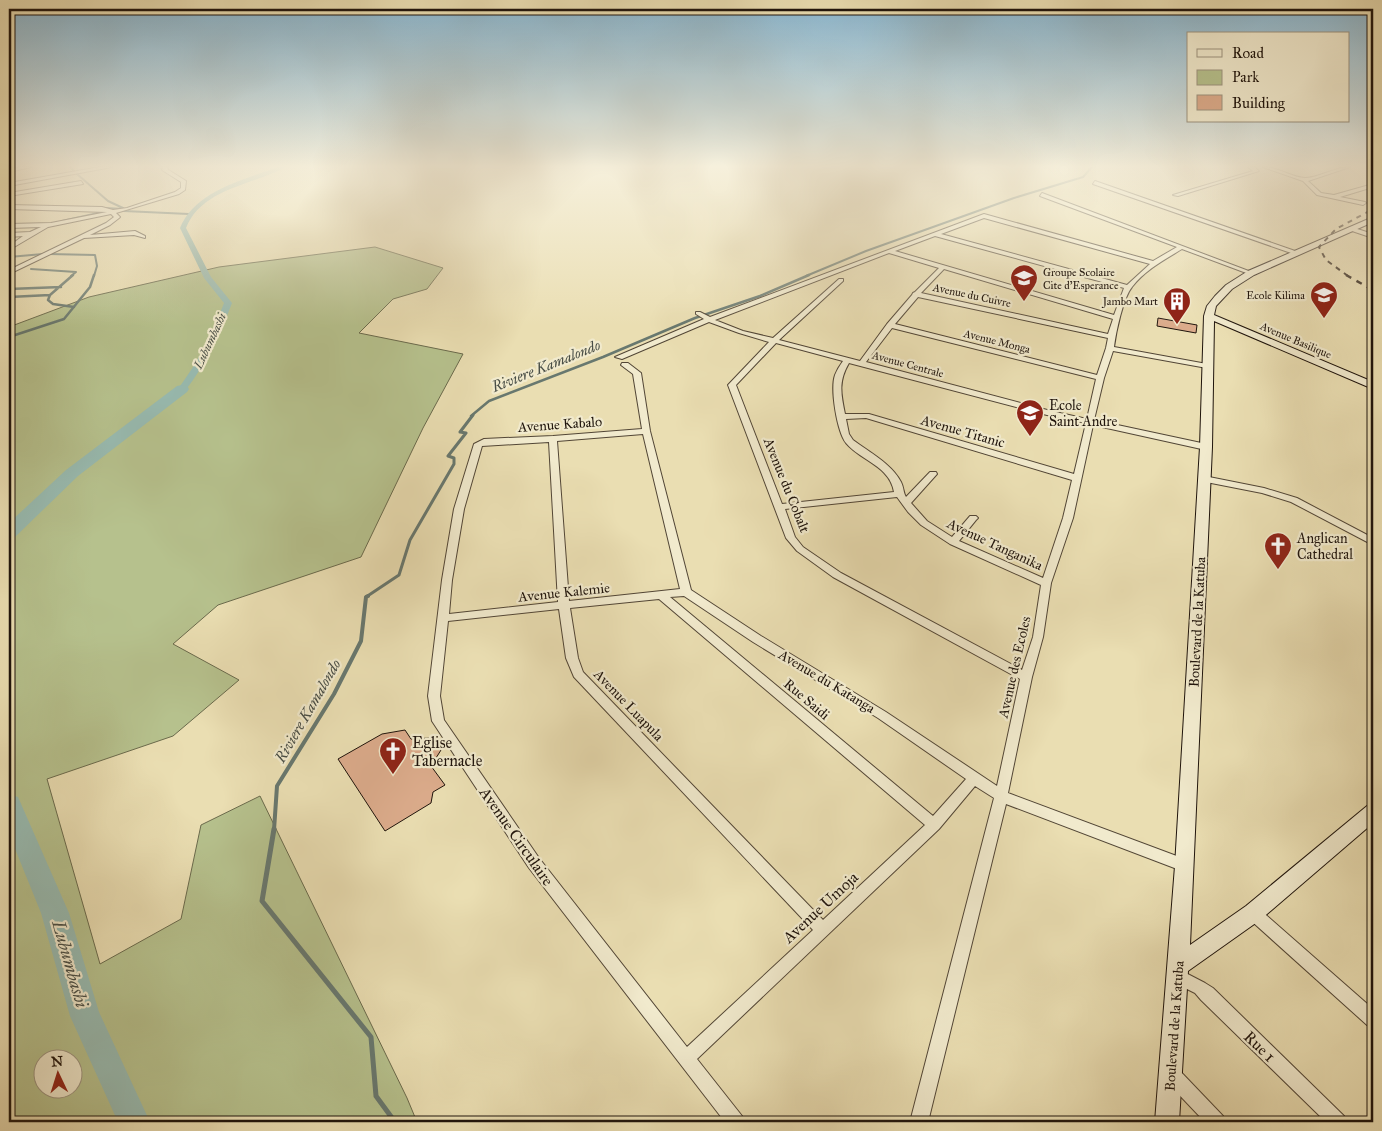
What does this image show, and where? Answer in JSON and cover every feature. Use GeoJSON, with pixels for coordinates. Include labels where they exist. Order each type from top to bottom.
{"type":"FeatureCollection","features":[{"type":"Feature","properties":{"kind":"street"},"geometry":{"type":"LineString","coordinates":[[9,226],[51,225],[75,220]]}},
{"type":"Feature","properties":{"kind":"street"},"geometry":{"type":"LineString","coordinates":[[9,272],[114,220]]}},
{"type":"Feature","properties":{"kind":"street"},"geometry":{"type":"LineString","coordinates":[[686,592],[646,431],[637,374],[622,361],[654,341],[971,220]]}},
{"type":"Feature","properties":{"kind":"street"},"geometry":{"type":"LineString","coordinates":[[995,220],[1154,263]]}},
{"type":"Feature","properties":{"kind":"street"},"geometry":{"type":"LineString","coordinates":[[1109,220],[1251,273]]}},
{"type":"Feature","properties":{"kind":"street"},"geometry":{"type":"LineString","coordinates":[[1195,220],[1290,255]]}},
{"type":"Feature","properties":{"kind":"street"},"geometry":{"type":"LineString","coordinates":[[1351,229],[1371,220]]}},
{"type":"Feature","properties":{"kind":"street"},"geometry":{"type":"LineString","coordinates":[[9,248],[31,234],[51,225]]}},
{"type":"Feature","properties":{"kind":"street"},"geometry":{"type":"LineString","coordinates":[[1351,229],[1373,236]]}},
{"type":"Feature","properties":{"kind":"street","name":"Boulevard de la Katuba"},"geometry":{"type":"LineString","coordinates":[[1167,1122],[1185,866],[1206,447],[1207,366],[1212,306],[1229,287],[1251,273],[1290,255],[1307,255],[1339,242],[1340,238],[1338,235],[1351,229]]}},
{"type":"Feature","properties":{"kind":"street"},"geometry":{"type":"LineString","coordinates":[[80,237],[135,233],[144,237]]}},
{"type":"Feature","properties":{"kind":"street"},"geometry":{"type":"LineString","coordinates":[[9,235],[31,234]]}},
{"type":"Feature","properties":{"kind":"street"},"geometry":{"type":"LineString","coordinates":[[935,234],[1128,287]]}},
{"type":"Feature","properties":{"kind":"street","name":"Avenue des Ecoles"},"geometry":{"type":"LineString","coordinates":[[920,1122],[1001,796],[1026,677],[1038,637],[1046,583],[1068,518],[1100,378],[1116,318],[1128,287],[1154,263],[1182,247]]}},
{"type":"Feature","properties":{"kind":"street"},"geometry":{"type":"LineString","coordinates":[[890,251],[1116,318]]}},
{"type":"Feature","properties":{"kind":"street"},"geometry":{"type":"LineString","coordinates":[[861,364],[889,325],[915,294],[942,267]]}},
{"type":"Feature","properties":{"kind":"street","name":"Avenue du Cobalt"},"geometry":{"type":"LineString","coordinates":[[841,280],[774,341],[732,385],[791,538],[800,549],[837,575],[1026,677]]}},
{"type":"Feature","properties":{"kind":"street","name":"Avenue du Cuivre"},"geometry":{"type":"LineString","coordinates":[[915,294],[1207,366]]}},
{"type":"Feature","properties":{"kind":"street","name":"Avenue Centrale"},"geometry":{"type":"LineString","coordinates":[[698,313],[720,325],[774,341],[1090,423]]}},
{"type":"Feature","properties":{"kind":"street","name":"Avenue Basilique"},"geometry":{"type":"LineString","coordinates":[[1210,316],[1373,386]]}},
{"type":"Feature","properties":{"kind":"street","name":"Avenue Monga"},"geometry":{"type":"LineString","coordinates":[[889,325],[1100,378]]}},
{"type":"Feature","properties":{"kind":"street","name":"Avenue Tanganika"},"geometry":{"type":"LineString","coordinates":[[847,360],[839,374],[837,386],[844,430],[848,438],[887,470],[897,483],[899,494],[906,503],[924,523],[953,542],[1046,583]]}},
{"type":"Feature","properties":{"kind":"street","name":"Avenue Titanic"},"geometry":{"type":"LineString","coordinates":[[843,417],[866,416],[1076,478]]}},
{"type":"Feature","properties":{"kind":"street"},"geometry":{"type":"LineString","coordinates":[[1090,423],[1206,447]]}},
{"type":"Feature","properties":{"kind":"street","name":"Avenue Kabalo"},"geometry":{"type":"LineString","coordinates":[[478,446],[484,442],[553,439],[646,431]]}},
{"type":"Feature","properties":{"kind":"street","name":"Avenue Luapula"},"geometry":{"type":"LineString","coordinates":[[553,439],[564,606],[572,658],[578,674],[822,929]]}},
{"type":"Feature","properties":{"kind":"street","name":"Avenue Circulaire"},"geometry":{"type":"LineString","coordinates":[[478,446],[459,509],[447,580],[434,696],[438,721],[534,863],[736,1122]]}},
{"type":"Feature","properties":{"kind":"street"},"geometry":{"type":"LineString","coordinates":[[906,503],[933,474]]}},
{"type":"Feature","properties":{"kind":"street"},"geometry":{"type":"LineString","coordinates":[[1204,479],[1264,490],[1294,500],[1373,542]]}},
{"type":"Feature","properties":{"kind":"street"},"geometry":{"type":"LineString","coordinates":[[780,507],[899,494]]}},
{"type":"Feature","properties":{"kind":"street"},"geometry":{"type":"LineString","coordinates":[[953,542],[973,518]]}},
{"type":"Feature","properties":{"kind":"street","name":"Avenue Kalemie"},"geometry":{"type":"LineString","coordinates":[[443,618],[686,592]]}},
{"type":"Feature","properties":{"kind":"street","name":"Avenue du Katanga"},"geometry":{"type":"LineString","coordinates":[[686,592],[757,639],[882,715],[1001,796],[1185,866]]}},
{"type":"Feature","properties":{"kind":"street","name":"Rue Saidi"},"geometry":{"type":"LineString","coordinates":[[661,595],[934,825]]}},
{"type":"Feature","properties":{"kind":"street","name":"Avenue Umoja"},"geometry":{"type":"LineString","coordinates":[[686,1059],[934,825],[975,778]]}},
{"type":"Feature","properties":{"kind":"street"},"geometry":{"type":"LineString","coordinates":[[1178,971],[1253,913],[1373,812]]}},
{"type":"Feature","properties":{"kind":"street"},"geometry":{"type":"LineString","coordinates":[[1253,913],[1373,1018]]}},
{"type":"Feature","properties":{"kind":"street","name":"Rue 1"},"geometry":{"type":"LineString","coordinates":[[1178,971],[1207,994],[1338,1122]]}},
{"type":"Feature","properties":{"kind":"street"},"geometry":{"type":"LineString","coordinates":[[1170,1073],[1217,1122]]}},
{"type":"Feature","properties":{"kind":"green space"},"geometry":{"type":"Polygon","coordinates":[[[375,247],[443,268],[427,289],[393,299],[359,333],[463,354],[423,428],[361,557],[218,605],[173,644],[239,680],[173,736],[47,779],[100,964],[181,919],[201,825],[260,796],[417,1122],[9,1122],[9,327],[89,297],[219,267],[375,247]]]}},
{"type":"Feature","properties":{"kind":"building","name":"Jambo Mart"},"geometry":{"type":"Polygon","coordinates":[[[1158,318],[1197,325],[1196,333],[1157,326],[1158,318]]]}},
{"type":"Feature","properties":{"kind":"building","name":"Eglise Tabernacle"},"geometry":{"type":"Polygon","coordinates":[[[405,730],[411,739],[431,738],[441,750],[431,766],[445,785],[433,792],[431,803],[385,831],[338,759],[382,734],[405,730]]]}},
{"type":"Feature","properties":{"kind":"waterway"},"geometry":{"type":"LineString","coordinates":[[62,221],[67,220]]}},
{"type":"Feature","properties":{"kind":"waterway","name":"Lubumbashi"},"geometry":{"type":"LineString","coordinates":[[182,389],[190,380],[209,348],[228,303],[208,278],[183,228],[186,220]]}},
{"type":"Feature","properties":{"kind":"waterway","name":"Riviere Kamalondo"},"geometry":{"type":"LineString","coordinates":[[806,276],[866,251],[953,220]]}},
{"type":"Feature","properties":{"kind":"waterway"},"geometry":{"type":"LineString","coordinates":[[9,257],[43,254]]}},
{"type":"Feature","properties":{"kind":"waterway"},"geometry":{"type":"LineString","coordinates":[[49,254],[95,255],[97,266],[94,276]]}},
{"type":"Feature","properties":{"kind":"waterway"},"geometry":{"type":"LineString","coordinates":[[31,269],[76,272],[71,276]]}},
{"type":"Feature","properties":{"kind":"waterway"},"geometry":{"type":"LineString","coordinates":[[59,287],[73,275]]}},
{"type":"Feature","properties":{"kind":"waterway"},"geometry":{"type":"LineString","coordinates":[[74,307],[90,287],[94,275]]}},
{"type":"Feature","properties":{"kind":"waterway","name":"Riviere Kamalondo"},"geometry":{"type":"LineString","coordinates":[[471,416],[489,401],[603,357],[695,318],[760,296],[809,275]]}},
{"type":"Feature","properties":{"kind":"waterway"},"geometry":{"type":"LineString","coordinates":[[9,289],[59,287]]}},
{"type":"Feature","properties":{"kind":"waterway"},"geometry":{"type":"LineString","coordinates":[[50,295],[59,287]]}},
{"type":"Feature","properties":{"kind":"waterway"},"geometry":{"type":"LineString","coordinates":[[9,297],[50,295]]}},
{"type":"Feature","properties":{"kind":"waterway"},"geometry":{"type":"LineString","coordinates":[[50,295],[48,300],[53,304],[74,307]]}},
{"type":"Feature","properties":{"kind":"waterway"},"geometry":{"type":"LineString","coordinates":[[9,337],[64,319],[74,307]]}},
{"type":"Feature","properties":{"kind":"waterway","name":"Lubumbashi"},"geometry":{"type":"LineString","coordinates":[[9,533],[72,473],[182,389]]}},
{"type":"Feature","properties":{"kind":"waterway","name":"Riviere Kamalondo"},"geometry":{"type":"LineString","coordinates":[[366,597],[399,575],[410,540],[454,464],[454,458],[448,456],[466,433],[460,432],[473,415]]}},
{"type":"Feature","properties":{"kind":"waterway","name":"Riviere Kamalondo"},"geometry":{"type":"LineString","coordinates":[[274,830],[277,786],[334,694],[361,641],[366,597]]}},
{"type":"Feature","properties":{"kind":"waterway","name":"Lubumbashi"},"geometry":{"type":"LineString","coordinates":[[9,805],[55,913],[85,1016],[134,1122]]}},
{"type":"Feature","properties":{"kind":"waterway","name":"Riviere Kamalondo"},"geometry":{"type":"LineString","coordinates":[[274,829],[262,901],[371,1037],[376,1096],[395,1122]]}},
{"type":"Feature","properties":{"kind":"railway"},"geometry":{"type":"LineString","coordinates":[[1348,276],[1326,260],[1319,247],[1336,229],[1353,220]]}},
{"type":"Feature","properties":{"kind":"railway"},"geometry":{"type":"LineString","coordinates":[[1346,275],[1373,290]]}},
{"type":"Feature","properties":{"kind":"place","name":"Groupe Scolaire Cite d'Esperance"},"geometry":{"type":"Point","coordinates":[1024,302]}},
{"type":"Feature","properties":{"kind":"place","name":"Ecole Kilima"},"geometry":{"type":"Point","coordinates":[1324,319]}},
{"type":"Feature","properties":{"kind":"place","name":"Jambo Mart"},"geometry":{"type":"Point","coordinates":[1177,325]}},
{"type":"Feature","properties":{"kind":"place","name":"Ecole Saint Andre"},"geometry":{"type":"Point","coordinates":[1030,437]}},
{"type":"Feature","properties":{"kind":"place","name":"Anglican Cathedral"},"geometry":{"type":"Point","coordinates":[1278,570]}},
{"type":"Feature","properties":{"kind":"place","name":"Eglise Tabernacle"},"geometry":{"type":"Point","coordinates":[393,775]}}]}
